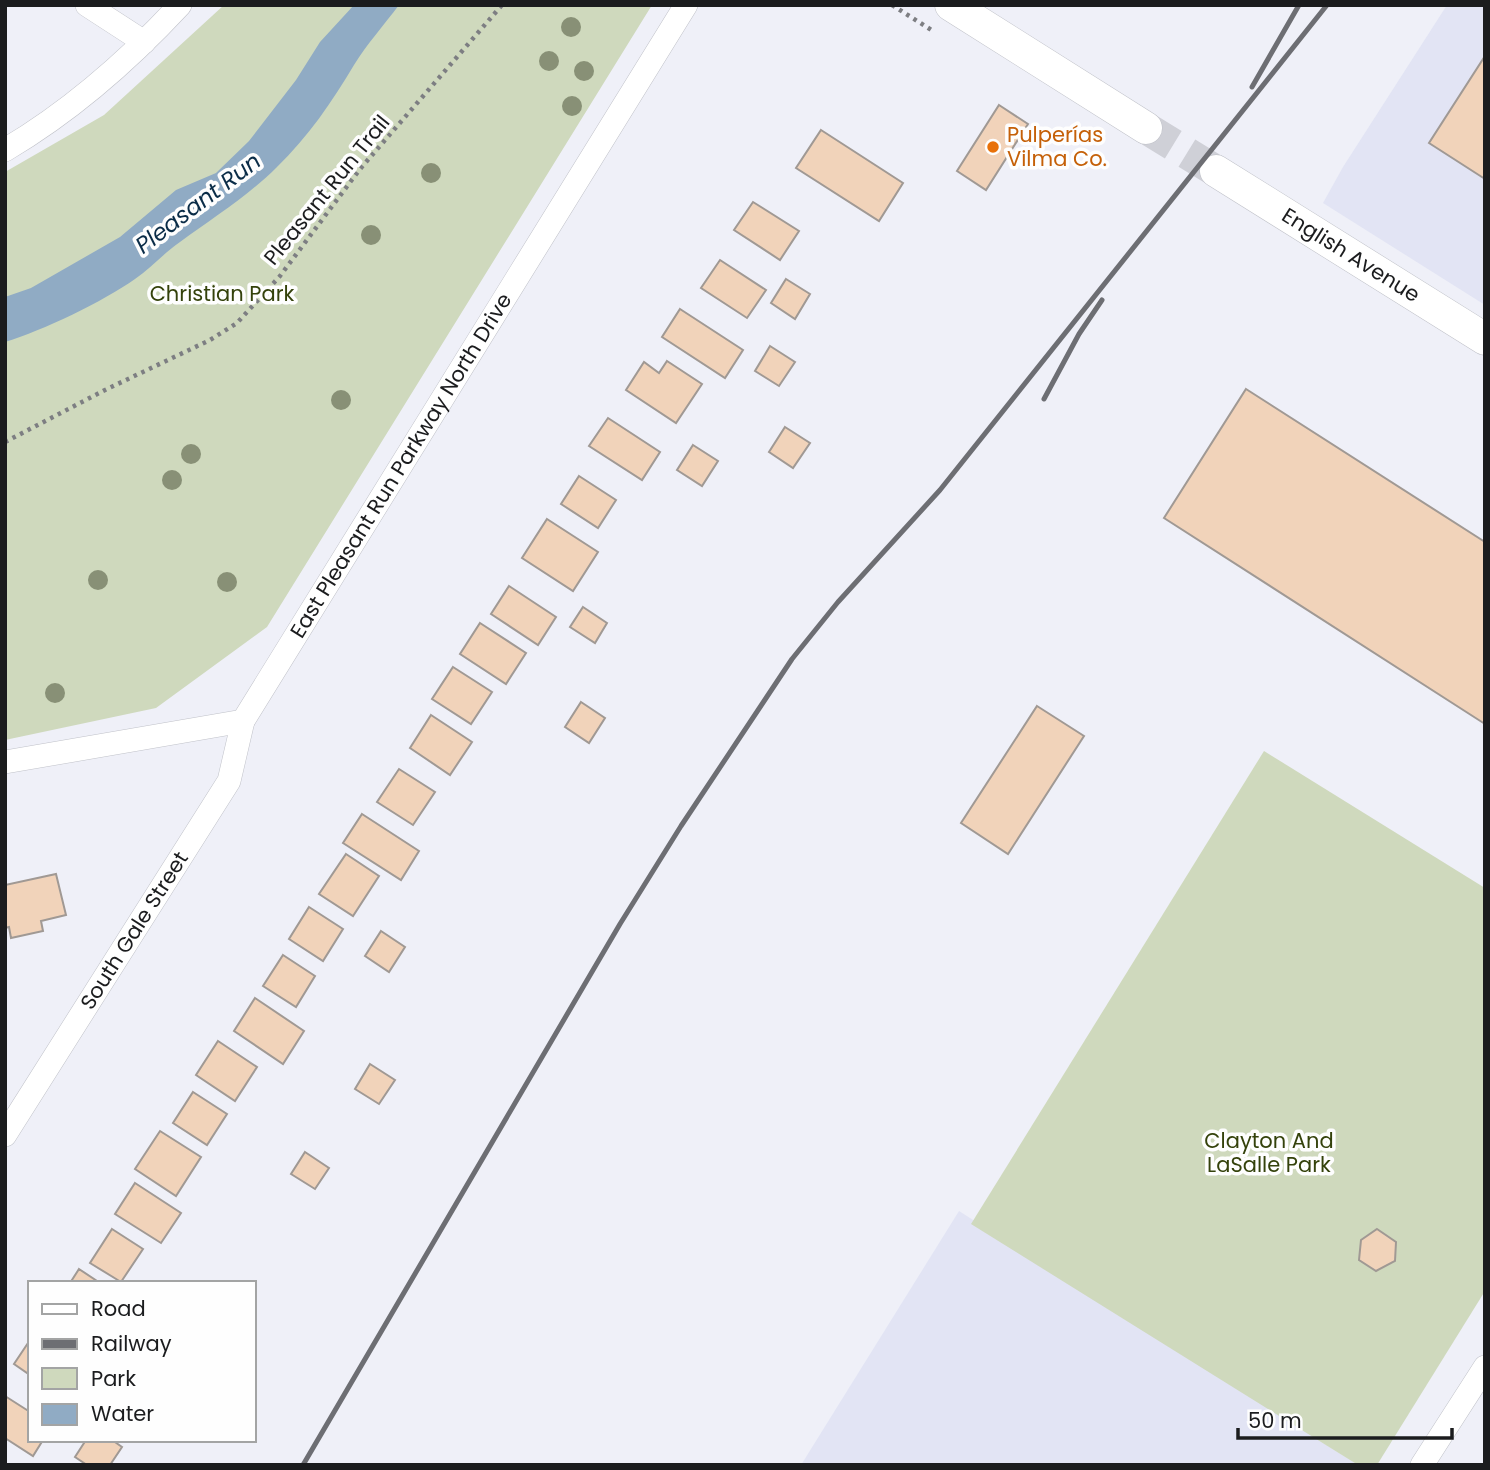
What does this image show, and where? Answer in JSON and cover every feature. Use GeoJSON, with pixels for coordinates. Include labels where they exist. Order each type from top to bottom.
{"type":"FeatureCollection","features":[{"type":"Feature","properties":{"kind":"main road"},"geometry":{"type":"LineString","coordinates":[[951,5],[1146,128]]}},
{"type":"Feature","properties":{"kind":"main road","name":"English Avenue"},"geometry":{"type":"LineString","coordinates":[[1216,171],[1485,339]]}},
{"type":"Feature","properties":{"kind":"street"},"geometry":{"type":"LineString","coordinates":[[87,5],[144,42]]}},
{"type":"Feature","properties":{"kind":"street"},"geometry":{"type":"LineString","coordinates":[[5,150],[76,102],[144,42],[180,5]]}},
{"type":"Feature","properties":{"kind":"street","name":"East Pleasant Run Parkway North Drive"},"geometry":{"type":"LineString","coordinates":[[243,721],[686,5]]}},
{"type":"Feature","properties":{"kind":"street"},"geometry":{"type":"LineString","coordinates":[[5,762],[243,721]]}},
{"type":"Feature","properties":{"kind":"street","name":"South Gale Street"},"geometry":{"type":"LineString","coordinates":[[5,1135],[229,780],[243,721]]}},
{"type":"Feature","properties":{"kind":"street"},"geometry":{"type":"LineString","coordinates":[[1422,1465],[1485,1367]]}},
{"type":"Feature","properties":{"kind":"path","name":"Pleasant Run Trail"},"geometry":{"type":"LineString","coordinates":[[5,442],[210,340],[237,323],[279,276],[360,169],[502,5]]}},
{"type":"Feature","properties":{"kind":"shaded area"},"geometry":{"type":"Polygon","coordinates":[[[1447,5],[1485,5],[1485,305],[1323,203],[1343,167],[1447,5]]]}},
{"type":"Feature","properties":{"kind":"shaded area"},"geometry":{"type":"Polygon","coordinates":[[[959,1211],[1358,1465],[801,1465],[959,1211]]]}},
{"type":"Feature","properties":{"kind":"green space","name":"Christian Park"},"geometry":{"type":"Polygon","coordinates":[[[224,5],[652,5],[267,627],[156,708],[5,740],[5,172],[104,115],[224,5]]]}},
{"type":"Feature","properties":{"kind":"green space","name":"Clayton And LaSalle Park"},"geometry":{"type":"Polygon","coordinates":[[[1264,751],[1485,888],[1485,1291],[1377,1465],[1358,1465],[971,1224],[1264,751]]]}},
{"type":"Feature","properties":{"kind":"water","name":"Pleasant Run"},"geometry":{"type":"Polygon","coordinates":[[[354,5],[399,5],[364,50],[319,119],[266,178],[122,288],[54,323],[5,342],[5,297],[31,288],[120,237],[176,190],[216,173],[249,141],[296,80],[320,42],[354,5]]]}},
{"type":"Feature","properties":{"kind":"building"},"geometry":{"type":"Polygon","coordinates":[[[1485,56],[1485,179],[1429,143],[1485,56]]]}},
{"type":"Feature","properties":{"kind":"building","name":"Pulperías Vilma Co."},"geometry":{"type":"Polygon","coordinates":[[[999,105],[1028,124],[986,190],[957,171],[999,105]]]}},
{"type":"Feature","properties":{"kind":"building"},"geometry":{"type":"Polygon","coordinates":[[[821,130],[903,183],[879,221],[796,168],[821,130]]]}},
{"type":"Feature","properties":{"kind":"building"},"geometry":{"type":"Polygon","coordinates":[[[753,202],[799,231],[780,260],[734,230],[753,202]]]}},
{"type":"Feature","properties":{"kind":"building"},"geometry":{"type":"Polygon","coordinates":[[[720,260],[766,290],[747,318],[701,288],[720,260]]]}},
{"type":"Feature","properties":{"kind":"building"},"geometry":{"type":"Polygon","coordinates":[[[786,279],[810,294],[795,319],[771,303],[786,279]]]}},
{"type":"Feature","properties":{"kind":"building"},"geometry":{"type":"Polygon","coordinates":[[[680,309],[743,350],[725,378],[662,337],[680,309]]]}},
{"type":"Feature","properties":{"kind":"building"},"geometry":{"type":"Polygon","coordinates":[[[770,346],[795,362],[779,386],[755,371],[770,346]]]}},
{"type":"Feature","properties":{"kind":"building"},"geometry":{"type":"Polygon","coordinates":[[[667,361],[702,384],[676,423],[626,390],[644,362],[659,373],[667,361]]]}},
{"type":"Feature","properties":{"kind":"building"},"geometry":{"type":"Polygon","coordinates":[[[1246,389],[1485,542],[1485,724],[1164,518],[1246,389]]]}},
{"type":"Feature","properties":{"kind":"building"},"geometry":{"type":"Polygon","coordinates":[[[608,418],[660,452],[642,480],[589,446],[608,418]]]}},
{"type":"Feature","properties":{"kind":"building"},"geometry":{"type":"Polygon","coordinates":[[[785,427],[810,443],[793,468],[769,452],[785,427]]]}},
{"type":"Feature","properties":{"kind":"building"},"geometry":{"type":"Polygon","coordinates":[[[693,445],[718,461],[702,486],[677,470],[693,445]]]}},
{"type":"Feature","properties":{"kind":"building"},"geometry":{"type":"Polygon","coordinates":[[[579,476],[616,500],[598,528],[561,504],[579,476]]]}},
{"type":"Feature","properties":{"kind":"building"},"geometry":{"type":"Polygon","coordinates":[[[547,519],[598,552],[573,591],[522,558],[547,519]]]}},
{"type":"Feature","properties":{"kind":"building"},"geometry":{"type":"Polygon","coordinates":[[[509,586],[556,617],[538,645],[491,614],[509,586]]]}},
{"type":"Feature","properties":{"kind":"building"},"geometry":{"type":"Polygon","coordinates":[[[583,607],[607,623],[595,643],[570,627],[583,607]]]}},
{"type":"Feature","properties":{"kind":"building"},"geometry":{"type":"Polygon","coordinates":[[[480,623],[526,653],[506,684],[460,654],[480,623]]]}},
{"type":"Feature","properties":{"kind":"building"},"geometry":{"type":"Polygon","coordinates":[[[453,667],[492,692],[471,724],[432,699],[453,667]]]}},
{"type":"Feature","properties":{"kind":"building"},"geometry":{"type":"Polygon","coordinates":[[[581,702],[605,718],[589,743],[565,727],[581,702]]]}},
{"type":"Feature","properties":{"kind":"building"},"geometry":{"type":"Polygon","coordinates":[[[1037,706],[1084,736],[1008,854],[961,823],[1037,706]]]}},
{"type":"Feature","properties":{"kind":"building"},"geometry":{"type":"Polygon","coordinates":[[[431,715],[472,742],[450,775],[410,748],[431,715]]]}},
{"type":"Feature","properties":{"kind":"building"},"geometry":{"type":"Polygon","coordinates":[[[399,769],[435,792],[413,825],[377,802],[399,769]]]}},
{"type":"Feature","properties":{"kind":"building"},"geometry":{"type":"Polygon","coordinates":[[[362,814],[419,851],[401,880],[343,843],[362,814]]]}},
{"type":"Feature","properties":{"kind":"building"},"geometry":{"type":"Polygon","coordinates":[[[346,854],[379,876],[353,916],[319,894],[346,854]]]}},
{"type":"Feature","properties":{"kind":"building"},"geometry":{"type":"Polygon","coordinates":[[[56,874],[66,915],[41,921],[43,931],[11,938],[9,927],[5,928],[5,885],[56,874]]]}},
{"type":"Feature","properties":{"kind":"building"},"geometry":{"type":"Polygon","coordinates":[[[309,907],[343,929],[323,961],[289,939],[309,907]]]}},
{"type":"Feature","properties":{"kind":"building"},"geometry":{"type":"Polygon","coordinates":[[[381,931],[405,947],[389,972],[365,956],[381,931]]]}},
{"type":"Feature","properties":{"kind":"building"},"geometry":{"type":"Polygon","coordinates":[[[283,955],[315,976],[296,1007],[263,986],[283,955]]]}},
{"type":"Feature","properties":{"kind":"building"},"geometry":{"type":"Polygon","coordinates":[[[255,998],[304,1031],[283,1064],[234,1031],[255,998]]]}},
{"type":"Feature","properties":{"kind":"building"},"geometry":{"type":"Polygon","coordinates":[[[218,1041],[257,1067],[235,1101],[196,1075],[218,1041]]]}},
{"type":"Feature","properties":{"kind":"building"},"geometry":{"type":"Polygon","coordinates":[[[370,1064],[395,1080],[379,1104],[355,1089],[370,1064]]]}},
{"type":"Feature","properties":{"kind":"building"},"geometry":{"type":"Polygon","coordinates":[[[193,1092],[227,1114],[207,1145],[173,1123],[193,1092]]]}},
{"type":"Feature","properties":{"kind":"building"},"geometry":{"type":"Polygon","coordinates":[[[160,1131],[201,1157],[176,1196],[135,1169],[160,1131]]]}},
{"type":"Feature","properties":{"kind":"building"},"geometry":{"type":"Polygon","coordinates":[[[305,1152],[329,1168],[315,1189],[291,1174],[305,1152]]]}},
{"type":"Feature","properties":{"kind":"building"},"geometry":{"type":"Polygon","coordinates":[[[135,1183],[181,1213],[161,1243],[115,1214],[135,1183]]]}},
{"type":"Feature","properties":{"kind":"building"},"geometry":{"type":"Polygon","coordinates":[[[112,1229],[143,1249],[122,1281],[90,1263],[112,1229]]]}},
{"type":"Feature","properties":{"kind":"building"},"geometry":{"type":"Polygon","coordinates":[[[1377,1229],[1396,1242],[1395,1261],[1376,1271],[1359,1260],[1361,1240],[1377,1229]]]}},
{"type":"Feature","properties":{"kind":"building"},"geometry":{"type":"Polygon","coordinates":[[[79,1269],[97,1281],[71,1281],[79,1269]]]}},
{"type":"Feature","properties":{"kind":"building"},"geometry":{"type":"Polygon","coordinates":[[[28,1343],[28,1374],[14,1364],[28,1343]]]}},
{"type":"Feature","properties":{"kind":"building"},"geometry":{"type":"Polygon","coordinates":[[[5,1396],[28,1411],[28,1442],[42,1442],[33,1456],[5,1438],[5,1396]]]}},
{"type":"Feature","properties":{"kind":"building"},"geometry":{"type":"Polygon","coordinates":[[[85,1442],[115,1442],[122,1447],[110,1465],[87,1465],[75,1457],[85,1442]]]}},
{"type":"Feature","properties":{"kind":"tunnel"},"geometry":{"type":"LineString","coordinates":[[1146,128],[1216,171]]}},
{"type":"Feature","properties":{"kind":"railway"},"geometry":{"type":"LineString","coordinates":[[1252,87],[1299,5]]}},
{"type":"Feature","properties":{"kind":"railway"},"geometry":{"type":"LineString","coordinates":[[303,1465],[620,924],[681,826],[792,659],[838,602],[940,490],[1327,5]]}},
{"type":"Feature","properties":{"kind":"railway"},"geometry":{"type":"LineString","coordinates":[[1044,399],[1079,334],[1102,300]]}},
{"type":"Feature","properties":{"kind":"place","name":"Pulperías Vilma Co."},"geometry":{"type":"Point","coordinates":[993,147]}}]}
